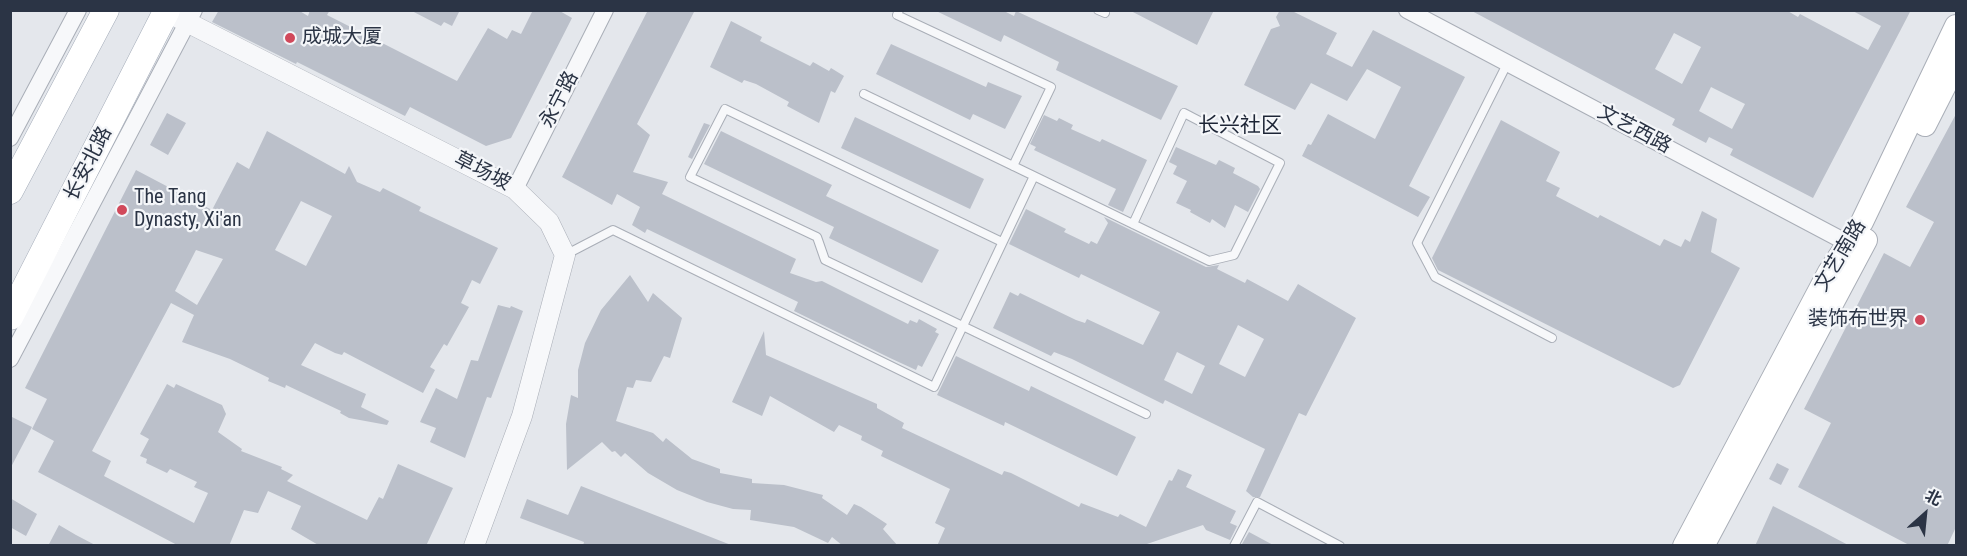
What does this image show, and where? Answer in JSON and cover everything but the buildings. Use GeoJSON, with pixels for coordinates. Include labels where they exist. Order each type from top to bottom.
{"type":"FeatureCollection","features":[{"type":"Feature","properties":{"kind":"main road"},"geometry":{"type":"LineString","coordinates":[[10,191],[106,10]]}},
{"type":"Feature","properties":{"kind":"main road","name":"长安北路"},"geometry":{"type":"LineString","coordinates":[[10,317],[179,14]]}},
{"type":"Feature","properties":{"kind":"main road","name":"文艺南路"},"geometry":{"type":"LineString","coordinates":[[1684,546],[1829,272],[1854,247],[1862,222],[1956,26]]}},
{"type":"Feature","properties":{"kind":"main road","name":"文艺南路"},"geometry":{"type":"LineString","coordinates":[[1703,546],[1854,247],[1956,64]]}},
{"type":"Feature","properties":{"kind":"street"},"geometry":{"type":"LineString","coordinates":[[10,138],[78,10]]}},
{"type":"Feature","properties":{"kind":"street","name":"永宁路"},"geometry":{"type":"LineString","coordinates":[[515,189],[605,10]]}},
{"type":"Feature","properties":{"kind":"street","name":"文艺西路"},"geometry":{"type":"LineString","coordinates":[[1407,10],[1854,247]]}},
{"type":"Feature","properties":{"kind":"street"},"geometry":{"type":"LineString","coordinates":[[10,359],[179,14]]}},
{"type":"Feature","properties":{"kind":"street","name":"草场坡"},"geometry":{"type":"LineString","coordinates":[[179,14],[515,189],[549,222],[565,255]]}},
{"type":"Feature","properties":{"kind":"street"},"geometry":{"type":"LineString","coordinates":[[474,546],[522,416],[565,255]]}},
{"type":"Feature","properties":{"kind":"lane"},"geometry":{"type":"LineString","coordinates":[[899,10],[897,15],[1051,87],[1013,166]]}},
{"type":"Feature","properties":{"kind":"lane"},"geometry":{"type":"LineString","coordinates":[[1508,64],[1417,243],[1435,277],[1552,338]]}},
{"type":"Feature","properties":{"kind":"lane"},"geometry":{"type":"LineString","coordinates":[[864,94],[1209,261],[1234,255],[1280,163],[1184,113],[1133,224]]}},
{"type":"Feature","properties":{"kind":"lane"},"geometry":{"type":"LineString","coordinates":[[1002,242],[725,109],[690,177],[817,237],[825,260],[1146,414]]}},
{"type":"Feature","properties":{"kind":"lane"},"geometry":{"type":"LineString","coordinates":[[565,255],[613,230],[934,387],[1034,176]]}},
{"type":"Feature","properties":{"kind":"lane"},"geometry":{"type":"LineString","coordinates":[[1234,546],[1257,502],[1340,546]]}},
{"type":"Feature","properties":{"kind":"place","name":"成城大厦"},"geometry":{"type":"Point","coordinates":[290,38]}},
{"type":"Feature","properties":{"kind":"place","name":"The Tang Dynasty, Xi'an"},"geometry":{"type":"Point","coordinates":[122,210]}},
{"type":"Feature","properties":{"kind":"place","name":"装饰布世界"},"geometry":{"type":"Point","coordinates":[1920,320]}},
{"type":"Feature","properties":{"kind":"district","name":"长兴社区"},"geometry":{"type":"Point","coordinates":[1240,127]}}]}
